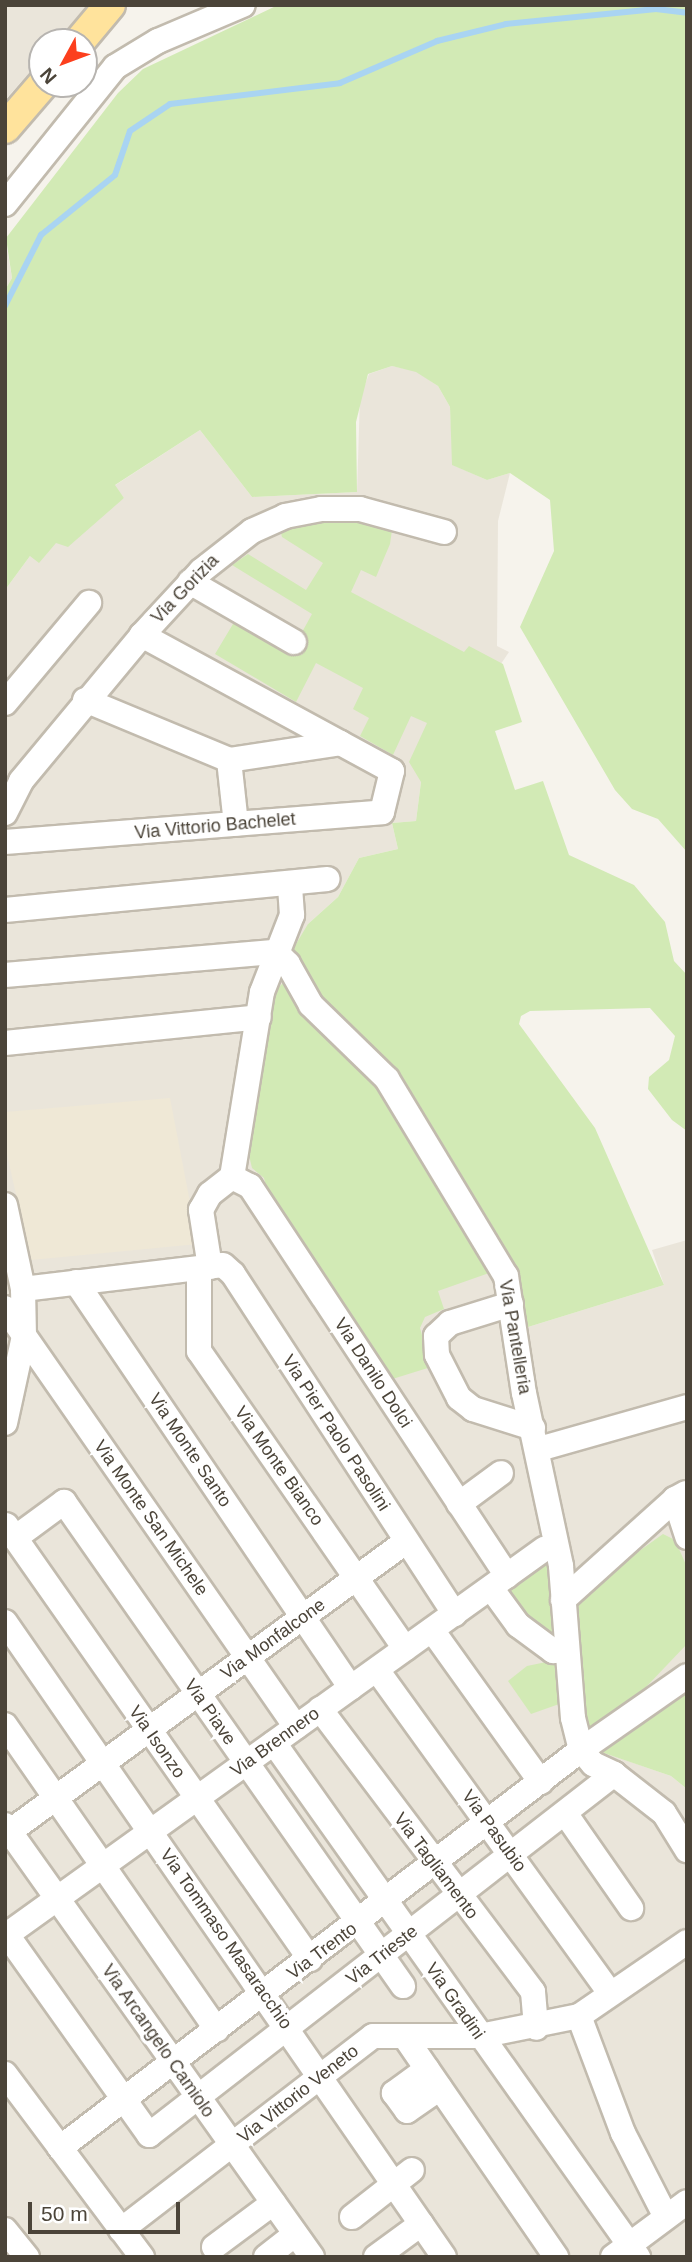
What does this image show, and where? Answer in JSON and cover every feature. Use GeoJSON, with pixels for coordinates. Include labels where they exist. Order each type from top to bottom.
{"type":"FeatureCollection","features":[{"type":"Feature","properties":{"kind":"main road"},"geometry":{"type":"LineString","coordinates":[[91,28],[110,5]]}},
{"type":"Feature","properties":{"kind":"main road"},"geometry":{"type":"LineString","coordinates":[[5,128],[31,98]]}},
{"type":"Feature","properties":{"kind":"street"},"geometry":{"type":"LineString","coordinates":[[5,204],[115,67],[158,41],[243,5]]}},
{"type":"Feature","properties":{"kind":"street","name":"Via Gorizia"},"geometry":{"type":"LineString","coordinates":[[5,813],[21,781],[85,700],[190,582],[223,550],[252,531],[285,516],[321,509],[360,509],[444,532]]}},
{"type":"Feature","properties":{"kind":"street"},"geometry":{"type":"LineString","coordinates":[[190,582],[294,642]]}},
{"type":"Feature","properties":{"kind":"street"},"geometry":{"type":"LineString","coordinates":[[5,703],[89,603]]}},
{"type":"Feature","properties":{"kind":"street"},"geometry":{"type":"LineString","coordinates":[[142,635],[341,743]]}},
{"type":"Feature","properties":{"kind":"street"},"geometry":{"type":"LineString","coordinates":[[85,700],[229,760],[341,743]]}},
{"type":"Feature","properties":{"kind":"street","name":"Via Vittorio Bachelet"},"geometry":{"type":"LineString","coordinates":[[5,842],[382,813],[392,771],[341,743]]}},
{"type":"Feature","properties":{"kind":"street"},"geometry":{"type":"LineString","coordinates":[[229,760],[236,824]]}},
{"type":"Feature","properties":{"kind":"street"},"geometry":{"type":"LineString","coordinates":[[5,910],[328,879]]}},
{"type":"Feature","properties":{"kind":"street"},"geometry":{"type":"LineString","coordinates":[[232,1177],[262,992],[292,915],[290,883]]}},
{"type":"Feature","properties":{"kind":"street"},"geometry":{"type":"LineString","coordinates":[[5,975],[276,953]]}},
{"type":"Feature","properties":{"kind":"street","name":"Via Pantelleria"},"geometry":{"type":"LineString","coordinates":[[276,953],[288,964],[310,1005],[387,1079],[506,1276],[563,1600],[581,1750]]}},
{"type":"Feature","properties":{"kind":"street"},"geometry":{"type":"LineString","coordinates":[[5,1043],[259,1017]]}},
{"type":"Feature","properties":{"kind":"street","name":"Via Monte Bianco"},"geometry":{"type":"LineString","coordinates":[[232,1177],[210,1194],[201,1210],[205,1268],[198,1350],[405,1649]]}},
{"type":"Feature","properties":{"kind":"street","name":"Via Danilo Dolci"},"geometry":{"type":"LineString","coordinates":[[232,1177],[250,1186],[459,1504],[518,1625],[553,1651],[567,1648]]}},
{"type":"Feature","properties":{"kind":"street"},"geometry":{"type":"LineString","coordinates":[[5,1205],[23,1289],[24,1336],[5,1420]]}},
{"type":"Feature","properties":{"kind":"street","name":"Via Pier Paolo Pasolini"},"geometry":{"type":"LineString","coordinates":[[205,1268],[223,1265],[233,1274],[455,1614]]}},
{"type":"Feature","properties":{"kind":"street"},"geometry":{"type":"LineString","coordinates":[[23,1289],[205,1268]]}},
{"type":"Feature","properties":{"kind":"street","name":"Via Monte Santo"},"geometry":{"type":"LineString","coordinates":[[76,1282],[351,1688]]}},
{"type":"Feature","properties":{"kind":"street"},"geometry":{"type":"LineString","coordinates":[[511,1304],[450,1323],[436,1336],[437,1355],[466,1403],[536,1439],[687,1407]]}},
{"type":"Feature","properties":{"kind":"street","name":"Via Monte San Michele"},"geometry":{"type":"LineString","coordinates":[[5,1308],[296,1727]]}},
{"type":"Feature","properties":{"kind":"street"},"geometry":{"type":"LineString","coordinates":[[459,1504],[501,1473]]}},
{"type":"Feature","properties":{"kind":"street"},"geometry":{"type":"LineString","coordinates":[[563,1600],[681,1496]]}},
{"type":"Feature","properties":{"kind":"street"},"geometry":{"type":"LineString","coordinates":[[681,1496],[687,1537]]}},
{"type":"Feature","properties":{"kind":"street","name":"Via Piave"},"geometry":{"type":"LineString","coordinates":[[10,1531],[64,1502],[403,1986]]}},
{"type":"Feature","properties":{"kind":"street","name":"Via Isonzo"},"geometry":{"type":"LineString","coordinates":[[10,1531],[310,1959]]}},
{"type":"Feature","properties":{"kind":"street","name":"Via Monfalcone"},"geometry":{"type":"LineString","coordinates":[[7,1830],[56,1798],[406,1542]]}},
{"type":"Feature","properties":{"kind":"street","name":"Via Brennero"},"geometry":{"type":"LineString","coordinates":[[6,1934],[544,1549]]}},
{"type":"Feature","properties":{"kind":"street","name":"Via Tommaso Masaracchio"},"geometry":{"type":"LineString","coordinates":[[5,1622],[288,2028],[319,2079],[402,2177],[421,2224],[444,2257]]}},
{"type":"Feature","properties":{"kind":"street"},"geometry":{"type":"LineString","coordinates":[[432,1630],[541,1782]]}},
{"type":"Feature","properties":{"kind":"street","name":"Via Pasubio"},"geometry":{"type":"LineString","coordinates":[[377,1670],[610,1993]]}},
{"type":"Feature","properties":{"kind":"street","name":"Via Trento"},"geometry":{"type":"LineString","coordinates":[[60,2148],[435,1865],[581,1750],[687,1676]]}},
{"type":"Feature","properties":{"kind":"street","name":"Via Tagliamento"},"geometry":{"type":"LineString","coordinates":[[320,1709],[458,1897],[533,1992],[536,2028]]}},
{"type":"Feature","properties":{"kind":"street"},"geometry":{"type":"LineString","coordinates":[[5,1725],[216,2030]]}},
{"type":"Feature","properties":{"kind":"street","name":"Via Gradini"},"geometry":{"type":"LineString","coordinates":[[274,1743],[407,1935],[468,2014],[480,2036],[627,2253]]}},
{"type":"Feature","properties":{"kind":"street"},"geometry":{"type":"LineString","coordinates":[[581,1750],[593,1764],[614,1774],[664,1813],[687,1850]]}},
{"type":"Feature","properties":{"kind":"street","name":"Via Trieste"},"geometry":{"type":"LineString","coordinates":[[124,2099],[149,2135],[614,1774]]}},
{"type":"Feature","properties":{"kind":"street"},"geometry":{"type":"LineString","coordinates":[[565,1812],[632,1909]]}},
{"type":"Feature","properties":{"kind":"street","name":"Via Arcangelo Camiolo"},"geometry":{"type":"LineString","coordinates":[[7,1830],[312,2257]]}},
{"type":"Feature","properties":{"kind":"street"},"geometry":{"type":"LineString","coordinates":[[6,1934],[124,2099]]}},
{"type":"Feature","properties":{"kind":"street","name":"Via Vittorio Veneto"},"geometry":{"type":"LineString","coordinates":[[121,2230],[373,2036],[480,2036],[536,2028],[579,2016],[687,1942]]}},
{"type":"Feature","properties":{"kind":"street"},"geometry":{"type":"LineString","coordinates":[[579,2016],[623,2133],[666,2217]]}},
{"type":"Feature","properties":{"kind":"street"},"geometry":{"type":"LineString","coordinates":[[405,2037],[556,2257]]}},
{"type":"Feature","properties":{"kind":"street"},"geometry":{"type":"LineString","coordinates":[[5,2074],[121,2230],[134,2256]]}},
{"type":"Feature","properties":{"kind":"street"},"geometry":{"type":"LineString","coordinates":[[352,2217],[402,2177]]}},
{"type":"Feature","properties":{"kind":"street"},"geometry":{"type":"LineString","coordinates":[[627,2253],[666,2217],[687,2202]]}},
{"type":"Feature","properties":{"kind":"street"},"geometry":{"type":"LineString","coordinates":[[214,2247],[273,2203]]}},
{"type":"Feature","properties":{"kind":"street"},"geometry":{"type":"LineString","coordinates":[[376,2257],[421,2224]]}},
{"type":"Feature","properties":{"kind":"street"},"geometry":{"type":"LineString","coordinates":[[5,2230],[27,2257]]}},
{"type":"Feature","properties":{"kind":"street"},"geometry":{"type":"LineString","coordinates":[[266,2257],[295,2234]]}},
{"type":"Feature","properties":{"kind":"shaded area"},"geometry":{"type":"Polygon","coordinates":[[[5,5],[88,5],[68,28],[28,28],[28,74],[5,100],[5,5]]]}},
{"type":"Feature","properties":{"kind":"shaded area"},"geometry":{"type":"Polygon","coordinates":[[[5,237],[12,278],[5,290],[5,237]]]}},
{"type":"Feature","properties":{"kind":"shaded area"},"geometry":{"type":"Polygon","coordinates":[[[392,366],[416,371],[438,386],[450,407],[453,465],[487,480],[510,473],[498,521],[497,646],[509,652],[421,782],[416,821],[392,823],[398,849],[359,858],[338,897],[308,924],[506,1251],[528,1327],[664,1285],[652,1250],[687,1240],[687,1692],[599,1751],[671,1776],[687,1789],[687,2257],[5,2257],[5,590],[30,556],[124,498],[114,486],[200,430],[252,497],[357,492],[360,397],[369,374],[392,366]]]}},
{"type":"Feature","properties":{"kind":"shaded area"},"geometry":{"type":"Polygon","coordinates":[[[170,1098],[198,1244],[31,1260],[5,1146],[5,1112],[170,1098]]]}},
{"type":"Feature","properties":{"kind":"green space"},"geometry":{"type":"Polygon","coordinates":[[[278,5],[687,5],[687,852],[658,819],[632,809],[615,790],[520,627],[554,551],[550,500],[510,473],[487,480],[452,465],[450,407],[438,386],[416,372],[392,366],[368,374],[356,422],[357,492],[252,497],[200,430],[115,485],[124,498],[68,547],[56,543],[39,563],[30,556],[5,590],[5,290],[12,278],[6,238],[118,93],[143,69],[278,5]]]}},
{"type":"Feature","properties":{"kind":"green space"},"geometry":{"type":"Polygon","coordinates":[[[326,514],[393,523],[390,544],[376,577],[361,570],[351,592],[464,652],[469,646],[503,664],[522,722],[495,731],[515,790],[543,781],[569,855],[634,885],[665,922],[674,961],[687,975],[687,1131],[672,1120],[648,1089],[649,1077],[669,1060],[675,1036],[650,1008],[530,1011],[521,1016],[519,1024],[595,1128],[664,1285],[528,1327],[506,1251],[396,1075],[315,997],[290,954],[308,924],[338,897],[359,858],[398,849],[392,823],[416,821],[421,782],[409,762],[427,723],[411,716],[393,755],[360,736],[369,718],[353,709],[363,688],[316,663],[296,702],[215,654],[236,619],[302,655],[308,639],[301,634],[312,614],[232,565],[248,554],[306,590],[323,563],[282,537],[279,525],[326,514]]]}},
{"type":"Feature","properties":{"kind":"green space"},"geometry":{"type":"Polygon","coordinates":[[[287,979],[385,1085],[492,1272],[438,1291],[444,1309],[425,1317],[420,1328],[431,1367],[386,1381],[270,1204],[264,1178],[252,1168],[247,1147],[268,998],[287,979]]]}},
{"type":"Feature","properties":{"kind":"green space"},"geometry":{"type":"Polygon","coordinates":[[[663,1534],[675,1540],[687,1567],[687,1644],[627,1707],[587,1736],[578,1694],[575,1597],[663,1534]]]}},
{"type":"Feature","properties":{"kind":"green space"},"geometry":{"type":"Polygon","coordinates":[[[551,1559],[558,1633],[554,1639],[509,1604],[507,1585],[551,1559]]]}},
{"type":"Feature","properties":{"kind":"green space"},"geometry":{"type":"Polygon","coordinates":[[[551,1661],[557,1665],[562,1703],[531,1714],[508,1681],[527,1666],[551,1661]]]}},
{"type":"Feature","properties":{"kind":"green space"},"geometry":{"type":"Polygon","coordinates":[[[687,1692],[687,1789],[671,1776],[598,1751],[687,1692]]]}},
{"type":"Feature","properties":{"kind":"waterway"},"geometry":{"type":"LineString","coordinates":[[5,306],[41,235],[115,175],[130,131],[170,104],[340,83],[437,41],[506,24],[656,9],[687,13]]}}]}
